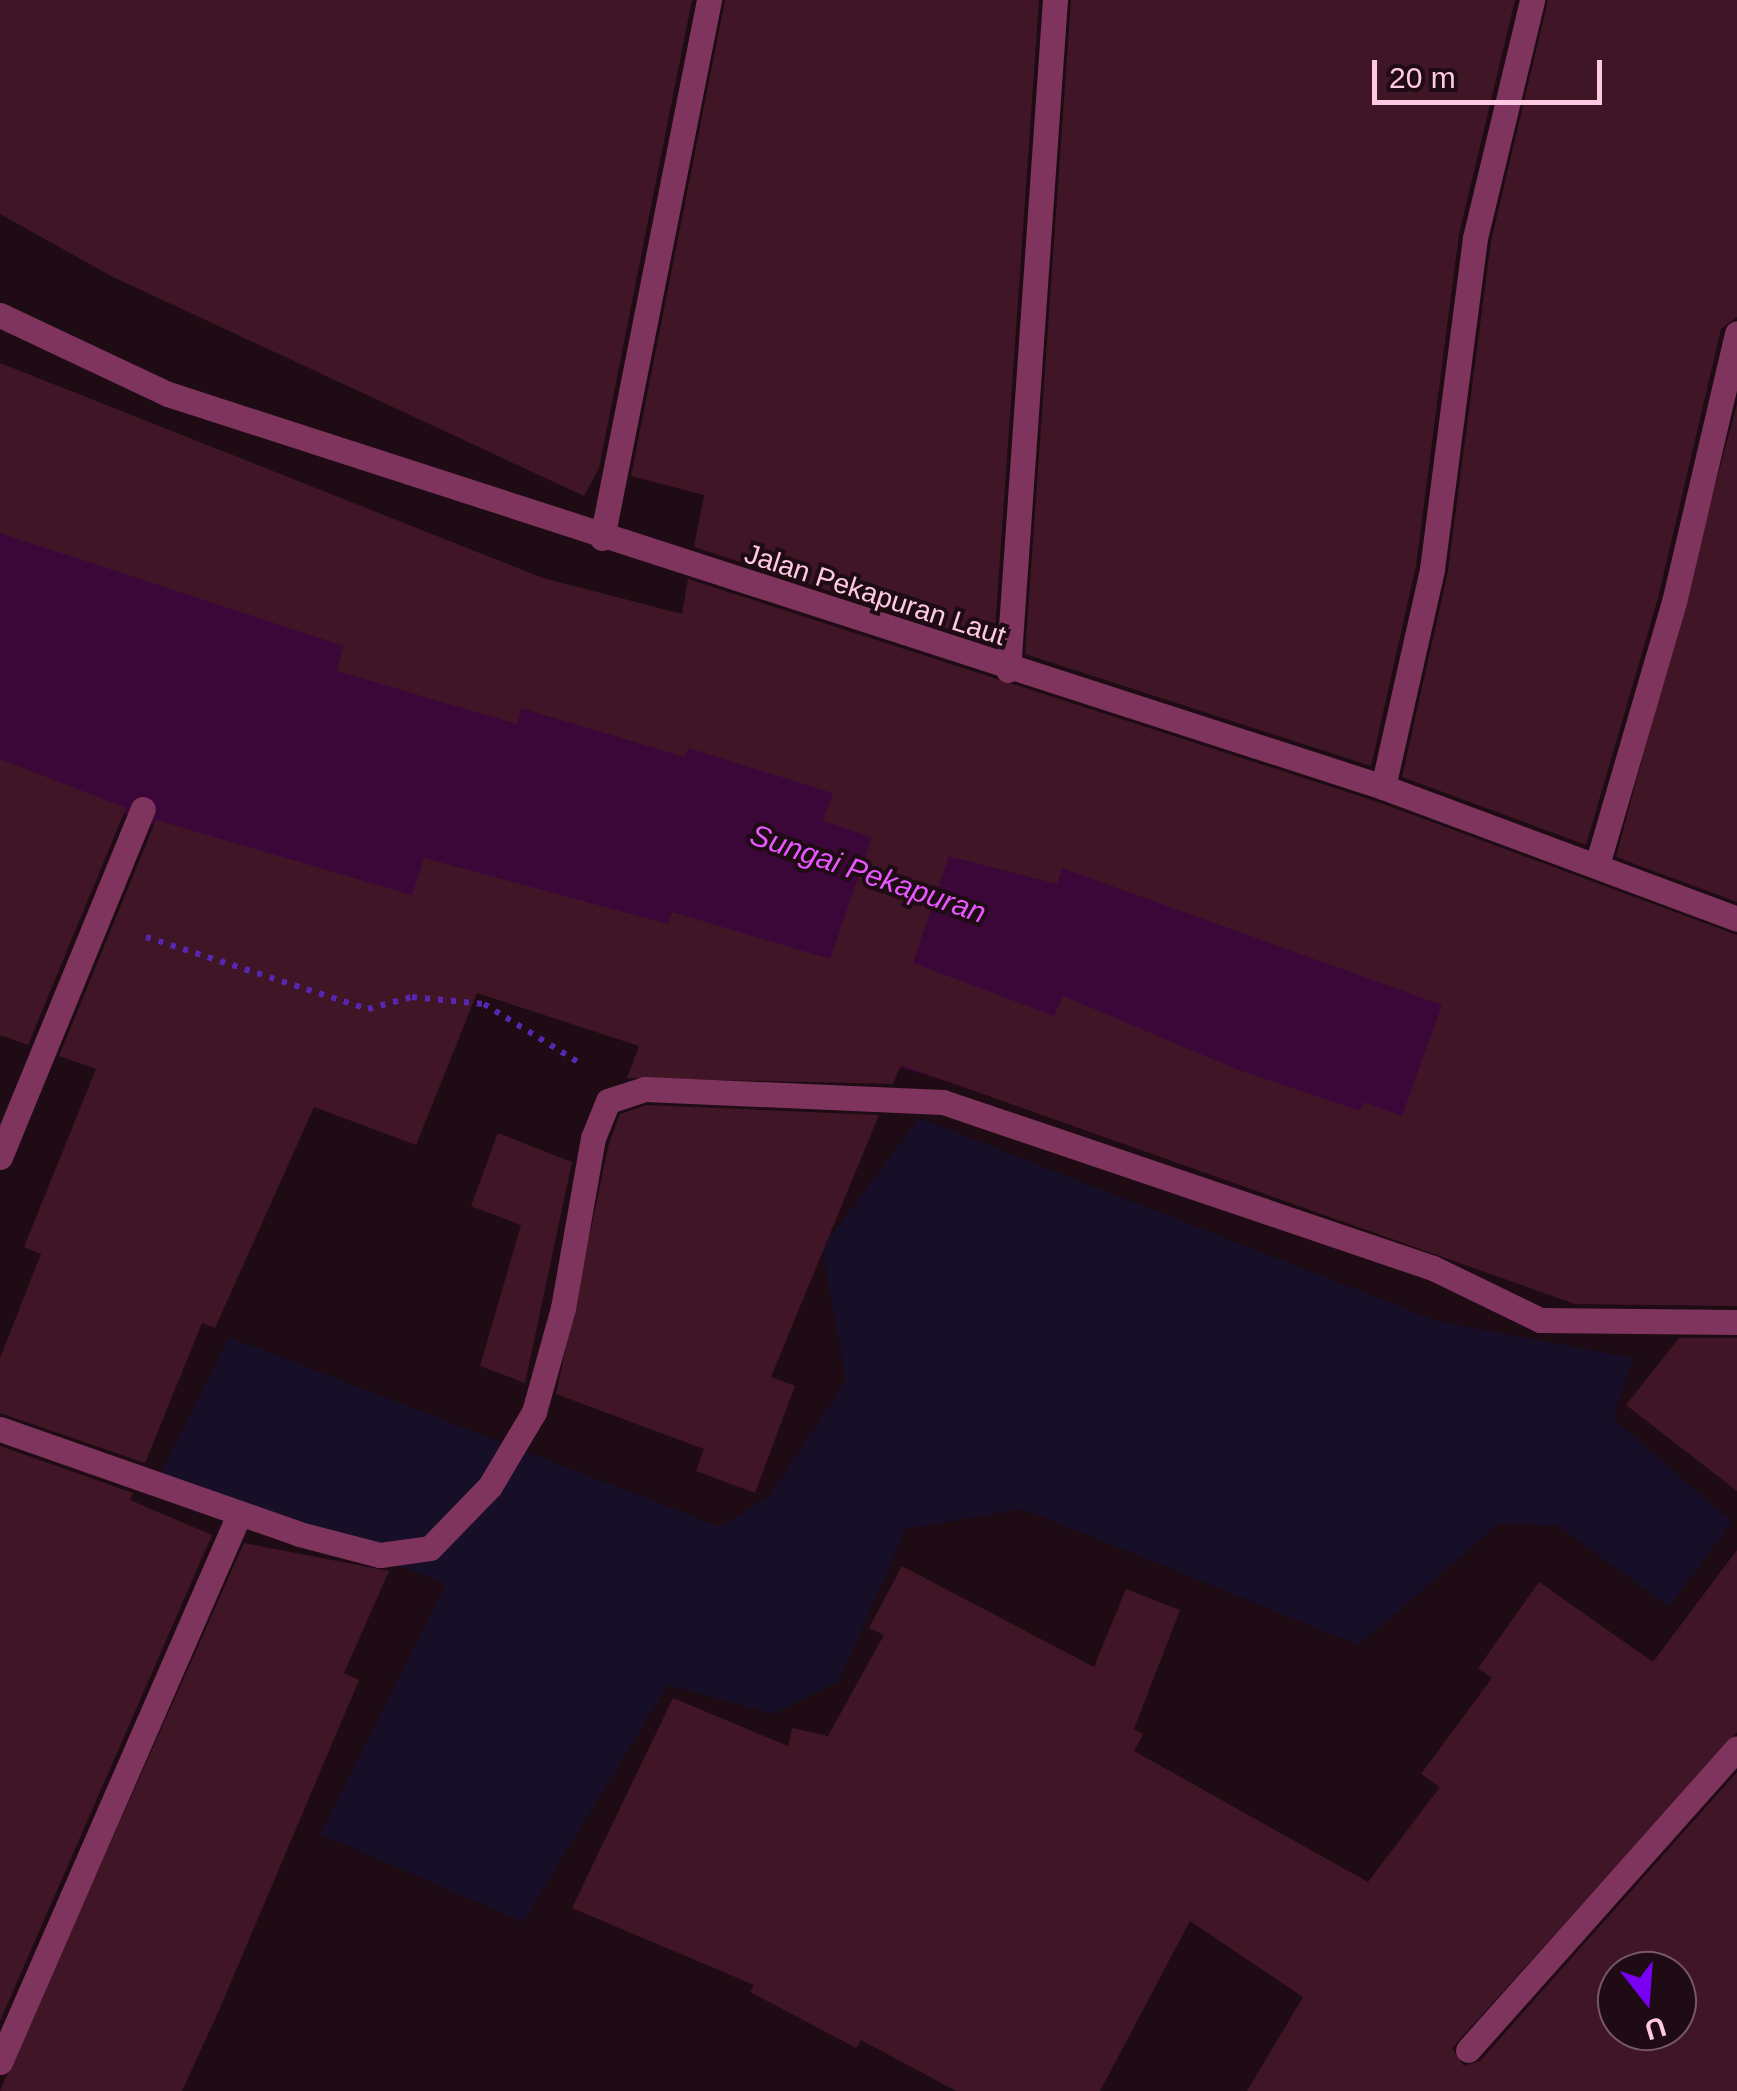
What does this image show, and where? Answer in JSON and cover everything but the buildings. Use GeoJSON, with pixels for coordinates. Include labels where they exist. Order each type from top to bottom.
{"type":"FeatureCollection","features":[{"type":"Feature","properties":{"kind":"street"},"geometry":{"type":"LineString","coordinates":[[602,538],[710,0]]}},
{"type":"Feature","properties":{"kind":"street"},"geometry":{"type":"LineString","coordinates":[[1008,670],[1055,0]]}},
{"type":"Feature","properties":{"kind":"street"},"geometry":{"type":"LineString","coordinates":[[1384,786],[1432,569],[1474,238],[1532,0]]}},
{"type":"Feature","properties":{"kind":"street","name":"Jalan Pekapuran Laut"},"geometry":{"type":"LineString","coordinates":[[0,314],[168,394],[1008,670],[1384,786],[1737,919]]}},
{"type":"Feature","properties":{"kind":"street"},"geometry":{"type":"LineString","coordinates":[[1597,865],[1674,602],[1737,333]]}},
{"type":"Feature","properties":{"kind":"street"},"geometry":{"type":"LineString","coordinates":[[0,1158],[142,809]]}},
{"type":"Feature","properties":{"kind":"street"},"geometry":{"type":"LineString","coordinates":[[0,1429],[238,1517],[401,1557],[430,1548],[490,1486],[551,1360],[593,1138],[621,1091],[943,1102],[1433,1268],[1540,1320],[1737,1322]]}},
{"type":"Feature","properties":{"kind":"street"},"geometry":{"type":"LineString","coordinates":[[0,2062],[238,1517]]}},
{"type":"Feature","properties":{"kind":"street"},"geometry":{"type":"LineString","coordinates":[[1468,2050],[1737,1748]]}},
{"type":"Feature","properties":{"kind":"path"},"geometry":{"type":"LineString","coordinates":[[97,921],[368,1010],[412,997],[484,1004],[621,1091]]}},
{"type":"Feature","properties":{"kind":"shaded area"},"geometry":{"type":"Polygon","coordinates":[[[919,1118],[1437,1321],[1633,1358],[1613,1418],[1732,1522],[1669,1607],[1559,1526],[1499,1523],[1359,1645],[1023,1509],[906,1529],[839,1681],[773,1714],[668,1685],[523,1922],[320,1834],[446,1584],[160,1473],[229,1337],[721,1527],[770,1495],[846,1381],[822,1248],[919,1118]]]}},
{"type":"Feature","properties":{"kind":"water","name":"Sungai Pekapuran"},"geometry":{"type":"Polygon","coordinates":[[[0,381],[306,502],[1737,999],[1520,1249],[370,912],[94,801],[0,817],[0,381]]]}}]}
